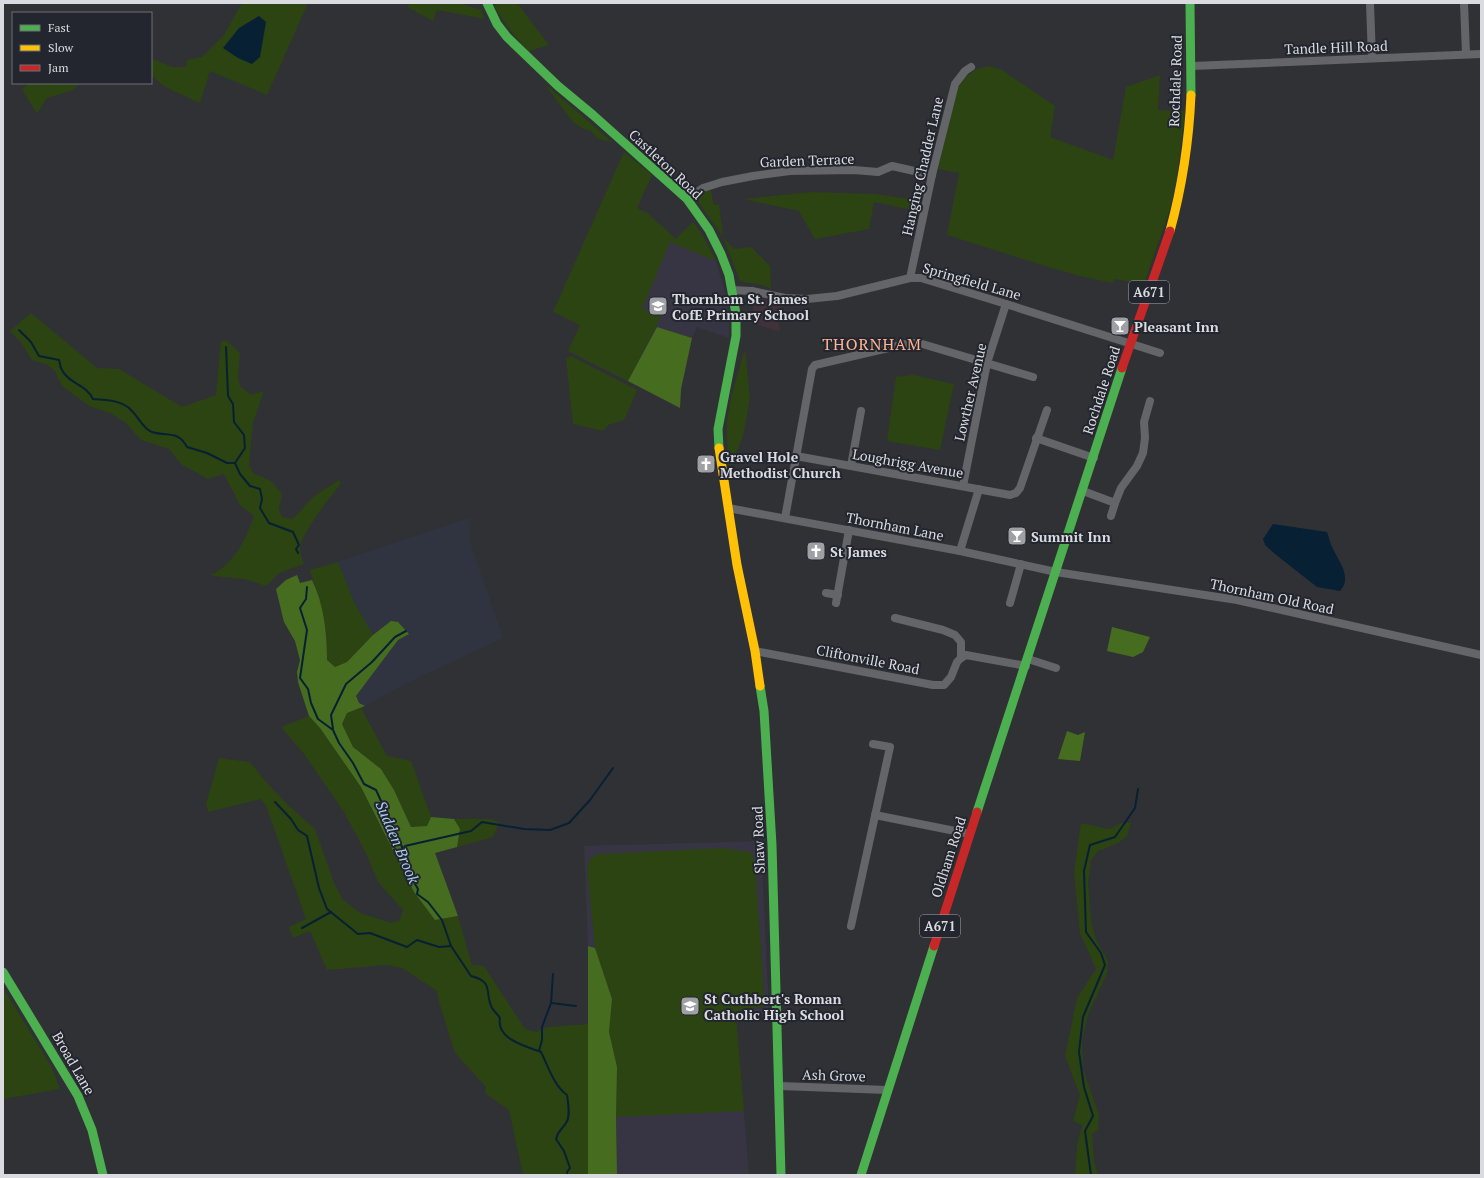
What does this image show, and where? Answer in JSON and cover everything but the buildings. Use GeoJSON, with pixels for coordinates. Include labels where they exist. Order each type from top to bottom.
{"type":"FeatureCollection","features":[{"type":"Feature","properties":{"kind":"main road","name":"Castleton Road"},"geometry":{"type":"LineString","coordinates":[[487,3],[497,24],[521,51],[558,86],[593,115],[687,199],[709,230],[721,254],[729,275],[736,314],[735,344],[718,428],[720,459],[728,508]]}},
{"type":"Feature","properties":{"kind":"main road","name":"Rochdale Road"},"geometry":{"type":"LineString","coordinates":[[1056,572],[1131,344],[1172,226],[1179,197],[1185,162],[1191,108],[1192,66],[1190,3]]}},
{"type":"Feature","properties":{"kind":"main road","name":"Shaw Road"},"geometry":{"type":"LineString","coordinates":[[728,508],[737,565],[755,651],[764,711],[772,852],[780,1086],[781,1175]]}},
{"type":"Feature","properties":{"kind":"main road","name":"Oldham Road"},"geometry":{"type":"LineString","coordinates":[[861,1175],[887,1090],[1056,572]]}},
{"type":"Feature","properties":{"kind":"main road","name":"Broad Lane"},"geometry":{"type":"LineString","coordinates":[[3,972],[78,1096],[92,1130],[102,1175]]}},
{"type":"Feature","properties":{"kind":"street"},"geometry":{"type":"LineString","coordinates":[[1370,3],[1372,58]]}},
{"type":"Feature","properties":{"kind":"street"},"geometry":{"type":"LineString","coordinates":[[1464,3],[1466,54]]}},
{"type":"Feature","properties":{"kind":"street","name":"Tandle Hill Road"},"geometry":{"type":"LineString","coordinates":[[1192,66],[1481,54]]}},
{"type":"Feature","properties":{"kind":"street","name":"Hanging Chadder Lane"},"geometry":{"type":"LineString","coordinates":[[910,278],[932,175],[955,84],[965,71],[971,67]]}},
{"type":"Feature","properties":{"kind":"street","name":"Garden Terrace"},"geometry":{"type":"LineString","coordinates":[[687,199],[703,188],[722,182],[790,171],[854,170],[878,172],[892,166],[932,175]]}},
{"type":"Feature","properties":{"kind":"street","name":"Springfield Lane"},"geometry":{"type":"LineString","coordinates":[[732,290],[752,291],[785,298],[807,299],[837,296],[910,278],[920,278],[1160,353]]}},
{"type":"Feature","properties":{"kind":"street","name":"Lowther Avenue"},"geometry":{"type":"LineString","coordinates":[[963,486],[987,363],[1006,304]]}},
{"type":"Feature","properties":{"kind":"street"},"geometry":{"type":"LineString","coordinates":[[785,518],[812,369],[815,365],[910,343],[919,343],[1033,377]]}},
{"type":"Feature","properties":{"kind":"street"},"geometry":{"type":"LineString","coordinates":[[1110,516],[1121,488],[1137,466],[1143,453],[1145,438],[1144,422],[1150,401]]}},
{"type":"Feature","properties":{"kind":"street"},"geometry":{"type":"LineString","coordinates":[[1047,410],[1036,438],[1094,458]]}},
{"type":"Feature","properties":{"kind":"street"},"geometry":{"type":"LineString","coordinates":[[851,466],[861,411]]}},
{"type":"Feature","properties":{"kind":"street","name":"Loughrigg Avenue"},"geometry":{"type":"LineString","coordinates":[[796,456],[1010,495],[1016,493],[1020,488],[1036,438]]}},
{"type":"Feature","properties":{"kind":"street"},"geometry":{"type":"LineString","coordinates":[[960,551],[979,489]]}},
{"type":"Feature","properties":{"kind":"street"},"geometry":{"type":"LineString","coordinates":[[1083,492],[1115,503]]}},
{"type":"Feature","properties":{"kind":"street","name":"Thornham Lane"},"geometry":{"type":"LineString","coordinates":[[728,508],[960,551],[1056,572]]}},
{"type":"Feature","properties":{"kind":"street"},"geometry":{"type":"LineString","coordinates":[[826,593],[837,599],[849,530]]}},
{"type":"Feature","properties":{"kind":"street"},"geometry":{"type":"LineString","coordinates":[[1010,603],[1021,564]]}},
{"type":"Feature","properties":{"kind":"street","name":"Thornham Old Road"},"geometry":{"type":"LineString","coordinates":[[1056,572],[1237,600],[1481,655]]}},
{"type":"Feature","properties":{"kind":"street"},"geometry":{"type":"LineString","coordinates":[[895,618],[943,630],[955,635],[961,642],[960,658],[966,656],[1056,668]]}},
{"type":"Feature","properties":{"kind":"street","name":"Cliftonville Road"},"geometry":{"type":"LineString","coordinates":[[755,651],[933,685],[944,685],[951,677],[960,658]]}},
{"type":"Feature","properties":{"kind":"street"},"geometry":{"type":"LineString","coordinates":[[851,926],[890,747],[873,744]]}},
{"type":"Feature","properties":{"kind":"street"},"geometry":{"type":"LineString","coordinates":[[875,815],[970,834]]}},
{"type":"Feature","properties":{"kind":"street","name":"Ash Grove"},"geometry":{"type":"LineString","coordinates":[[780,1086],[887,1090]]}},
{"type":"Feature","properties":{"kind":"shaded area","name":"Thornham St. James CofE Primary School"},"geometry":{"type":"Polygon","coordinates":[[[647,213],[676,239],[693,222],[703,236],[716,261],[726,295],[729,317],[729,338],[697,327],[692,338],[657,327],[628,381],[568,351],[647,213]]]}},
{"type":"Feature","properties":{"kind":"shaded area"},"geometry":{"type":"Polygon","coordinates":[[[758,298],[782,304],[778,320],[780,332],[750,322],[755,299],[758,298]]]}},
{"type":"Feature","properties":{"kind":"shaded area"},"geometry":{"type":"Polygon","coordinates":[[[469,518],[470,542],[503,638],[401,686],[365,706],[359,703],[356,697],[398,640],[408,634],[391,621],[373,635],[354,602],[338,562],[469,518]]]}},
{"type":"Feature","properties":{"kind":"shaded area","name":"St Cuthbert's Roman Catholic High School"},"geometry":{"type":"Polygon","coordinates":[[[761,841],[769,1013],[736,1017],[749,1175],[617,1175],[617,1067],[609,1032],[612,999],[595,948],[588,946],[584,846],[761,841]]]}},
{"type":"Feature","properties":{"kind":"green space"},"geometry":{"type":"Polygon","coordinates":[[[242,3],[308,3],[267,95],[210,71],[200,103],[165,87],[152,76],[152,58],[172,67],[186,67],[187,60],[202,57],[224,35],[242,3]]]}},
{"type":"Feature","properties":{"kind":"green space"},"geometry":{"type":"Polygon","coordinates":[[[410,3],[460,3],[481,10],[485,19],[437,10],[433,21],[407,7],[410,3]]]}},
{"type":"Feature","properties":{"kind":"green space"},"geometry":{"type":"Polygon","coordinates":[[[498,3],[517,3],[549,45],[529,51],[514,36],[494,6],[498,3]]]}},
{"type":"Feature","properties":{"kind":"green space"},"geometry":{"type":"Polygon","coordinates":[[[989,66],[1002,70],[1055,106],[1050,137],[1113,160],[1126,87],[1160,75],[1158,110],[1185,111],[1177,178],[1169,212],[1144,284],[1114,279],[1113,283],[1080,276],[947,235],[959,173],[938,169],[957,89],[965,78],[976,69],[989,66]]]}},
{"type":"Feature","properties":{"kind":"green space"},"geometry":{"type":"Polygon","coordinates":[[[543,82],[612,142],[598,139],[591,131],[582,128],[573,122],[543,82]]]}},
{"type":"Feature","properties":{"kind":"green space"},"geometry":{"type":"Polygon","coordinates":[[[28,84],[79,84],[73,90],[47,98],[37,114],[22,89],[28,84]]]}},
{"type":"Feature","properties":{"kind":"green space","name":"Thornham St. James CofE Primary School"},"geometry":{"type":"Polygon","coordinates":[[[624,152],[652,175],[637,208],[647,213],[676,239],[693,222],[703,236],[716,261],[670,242],[642,309],[661,317],[628,381],[568,351],[580,325],[553,312],[624,152]]]}},
{"type":"Feature","properties":{"kind":"green space"},"geometry":{"type":"Polygon","coordinates":[[[710,187],[714,205],[719,204],[723,237],[696,199],[699,194],[710,187]]]}},
{"type":"Feature","properties":{"kind":"green space"},"geometry":{"type":"Polygon","coordinates":[[[810,192],[875,194],[924,201],[922,212],[874,202],[869,229],[815,239],[799,211],[743,199],[810,192]]]}},
{"type":"Feature","properties":{"kind":"green space"},"geometry":{"type":"Polygon","coordinates":[[[723,237],[734,249],[751,247],[770,266],[771,289],[764,285],[740,281],[723,237]]]}},
{"type":"Feature","properties":{"kind":"green space"},"geometry":{"type":"Polygon","coordinates":[[[31,313],[97,368],[119,369],[182,407],[216,395],[221,341],[227,341],[240,353],[238,376],[240,386],[251,395],[264,391],[253,422],[249,466],[253,473],[271,481],[282,494],[279,509],[282,517],[293,519],[313,497],[339,480],[341,483],[310,525],[301,542],[300,549],[304,564],[279,573],[266,586],[243,579],[210,575],[225,565],[238,551],[254,516],[240,505],[224,474],[208,479],[181,464],[169,449],[141,440],[126,423],[110,413],[89,406],[62,386],[55,371],[46,364],[32,360],[20,341],[10,331],[31,313]]]}},
{"type":"Feature","properties":{"kind":"green space"},"geometry":{"type":"Polygon","coordinates":[[[657,327],[692,338],[681,389],[680,408],[628,381],[657,327]]]}},
{"type":"Feature","properties":{"kind":"green space"},"geometry":{"type":"Polygon","coordinates":[[[745,349],[750,398],[743,436],[730,468],[727,439],[728,413],[745,349]]]}},
{"type":"Feature","properties":{"kind":"green space"},"geometry":{"type":"Polygon","coordinates":[[[571,356],[637,390],[624,420],[608,425],[603,431],[573,424],[566,358],[571,356]]]}},
{"type":"Feature","properties":{"kind":"green space"},"geometry":{"type":"Polygon","coordinates":[[[913,375],[954,384],[940,450],[887,441],[896,377],[913,375]]]}},
{"type":"Feature","properties":{"kind":"green space"},"geometry":{"type":"Polygon","coordinates":[[[338,562],[354,602],[373,635],[347,662],[335,667],[327,660],[326,635],[322,610],[310,570],[338,562]]]}},
{"type":"Feature","properties":{"kind":"green space"},"geometry":{"type":"Polygon","coordinates":[[[297,575],[300,583],[312,580],[316,589],[324,619],[327,660],[335,667],[347,662],[373,635],[391,621],[398,622],[409,634],[398,640],[356,696],[359,703],[365,706],[347,713],[342,724],[353,747],[381,769],[394,790],[411,827],[427,826],[431,817],[454,819],[460,829],[457,847],[435,853],[458,916],[435,920],[414,892],[361,787],[320,728],[309,716],[298,682],[297,672],[300,660],[295,641],[284,622],[276,589],[286,580],[297,575]]]}},
{"type":"Feature","properties":{"kind":"green space"},"geometry":{"type":"Polygon","coordinates":[[[1112,627],[1150,637],[1143,652],[1133,657],[1107,651],[1112,627]]]}},
{"type":"Feature","properties":{"kind":"green space"},"geometry":{"type":"Polygon","coordinates":[[[361,708],[387,756],[411,761],[431,817],[427,826],[411,827],[394,790],[381,769],[353,747],[342,724],[347,713],[361,708]]]}},
{"type":"Feature","properties":{"kind":"green space"},"geometry":{"type":"Polygon","coordinates":[[[309,716],[320,728],[361,787],[414,892],[435,920],[458,916],[472,965],[484,966],[525,1029],[537,1032],[548,1027],[589,1024],[588,1175],[523,1175],[509,1110],[485,1093],[486,1087],[455,1053],[437,991],[402,968],[387,965],[327,970],[310,931],[293,938],[289,927],[306,919],[266,806],[261,799],[208,812],[206,804],[219,758],[250,762],[288,805],[315,829],[334,883],[342,899],[360,913],[392,923],[400,920],[403,910],[378,882],[367,855],[344,812],[304,754],[281,727],[309,716]]]}},
{"type":"Feature","properties":{"kind":"green space"},"geometry":{"type":"Polygon","coordinates":[[[1067,731],[1078,735],[1085,732],[1080,761],[1058,759],[1067,731]]]}},
{"type":"Feature","properties":{"kind":"green space"},"geometry":{"type":"Polygon","coordinates":[[[454,819],[491,819],[499,823],[493,837],[457,847],[460,830],[454,819]]]}},
{"type":"Feature","properties":{"kind":"green space"},"geometry":{"type":"Polygon","coordinates":[[[1081,823],[1109,829],[1122,823],[1131,823],[1127,836],[1118,843],[1098,851],[1091,860],[1088,882],[1091,921],[1096,940],[1108,961],[1107,973],[1088,1015],[1082,1039],[1083,1069],[1099,1115],[1098,1130],[1092,1134],[1094,1161],[1098,1175],[1075,1175],[1077,1146],[1082,1125],[1073,1121],[1080,1095],[1065,1056],[1077,998],[1096,969],[1080,933],[1074,872],[1081,823]]]}},
{"type":"Feature","properties":{"kind":"green space","name":"St Cuthbert's Roman Catholic High School"},"geometry":{"type":"Polygon","coordinates":[[[723,848],[750,852],[755,861],[765,1007],[739,1010],[736,1017],[744,1111],[616,1117],[617,1067],[609,1032],[612,999],[595,948],[587,867],[590,860],[597,854],[723,848]]]}},
{"type":"Feature","properties":{"kind":"green space"},"geometry":{"type":"Polygon","coordinates":[[[588,946],[595,948],[612,999],[609,1032],[617,1067],[617,1175],[588,1175],[588,946]]]}},
{"type":"Feature","properties":{"kind":"green space"},"geometry":{"type":"Polygon","coordinates":[[[3,988],[51,1066],[60,1089],[3,1099],[3,988]]]}},
{"type":"Feature","properties":{"kind":"water"},"geometry":{"type":"Polygon","coordinates":[[[259,16],[266,22],[260,57],[252,64],[238,58],[223,48],[239,28],[259,16]]]}},
{"type":"Feature","properties":{"kind":"water"},"geometry":{"type":"Polygon","coordinates":[[[1273,524],[1327,532],[1331,545],[1345,574],[1344,586],[1340,591],[1317,587],[1265,545],[1263,539],[1273,524]]]}},
{"type":"Feature","properties":{"kind":"waterway"},"geometry":{"type":"LineString","coordinates":[[19,330],[31,342],[39,356],[59,360],[61,369],[65,375],[86,390],[93,399],[113,401],[123,404],[134,413],[143,425],[152,432],[176,436],[180,438],[187,447],[207,453],[227,463],[235,463]]}},
{"type":"Feature","properties":{"kind":"waterway"},"geometry":{"type":"LineString","coordinates":[[226,347],[228,396],[233,404],[234,422],[244,435],[245,448],[235,463],[240,474],[250,486],[260,489],[262,499],[260,508],[269,523],[293,532],[299,545],[296,549],[298,553]]}},
{"type":"Feature","properties":{"kind":"waterway","name":"Sudden Brook"},"geometry":{"type":"LineString","coordinates":[[307,587],[306,599],[300,608],[307,630],[300,678],[308,689],[311,703],[318,719],[333,730],[339,743],[353,763],[364,784],[376,790],[408,860],[408,872],[418,889],[417,894],[428,902],[442,920],[451,946],[471,976],[478,978],[486,985],[492,1008],[500,1018],[502,1031],[513,1041],[541,1052],[558,1086],[567,1095],[569,1109],[568,1120],[556,1139],[564,1151],[570,1168],[567,1175]]}},
{"type":"Feature","properties":{"kind":"waterway"},"geometry":{"type":"LineString","coordinates":[[333,729],[331,715],[346,684],[372,662],[395,637],[406,631]]}},
{"type":"Feature","properties":{"kind":"waterway"},"geometry":{"type":"LineString","coordinates":[[402,850],[405,846],[471,831],[482,822],[524,829],[550,830],[569,823],[590,800],[613,768]]}},
{"type":"Feature","properties":{"kind":"waterway"},"geometry":{"type":"LineString","coordinates":[[1091,1175],[1085,1131],[1093,1116],[1084,1087],[1079,1052],[1083,1017],[1105,965],[1101,953],[1086,932],[1084,871],[1090,845],[1115,837],[1135,808],[1138,789]]}},
{"type":"Feature","properties":{"kind":"waterway"},"geometry":{"type":"LineString","coordinates":[[275,802],[291,819],[298,830],[307,836],[319,888],[327,909],[358,934],[370,933],[407,947],[417,940],[439,947],[451,946]]}},
{"type":"Feature","properties":{"kind":"waterway"},"geometry":{"type":"LineString","coordinates":[[302,928],[331,912]]}},
{"type":"Feature","properties":{"kind":"waterway"},"geometry":{"type":"LineString","coordinates":[[539,1051],[542,1040],[542,1027],[551,1003],[553,974]]}},
{"type":"Feature","properties":{"kind":"waterway"},"geometry":{"type":"LineString","coordinates":[[551,1003],[576,1006]]}},
{"type":"Feature","properties":{"kind":"traffic: fast"},"geometry":{"type":"LineString","coordinates":[[487,3],[497,24],[507,37],[558,86],[593,115],[687,199],[709,230],[721,254],[729,275],[736,314],[736,336],[718,429],[719,448]]}},
{"type":"Feature","properties":{"kind":"traffic: fast"},"geometry":{"type":"LineString","coordinates":[[1190,3],[1191,95]]}},
{"type":"Feature","properties":{"kind":"traffic: fast"},"geometry":{"type":"LineString","coordinates":[[977,812],[1122,368]]}},
{"type":"Feature","properties":{"kind":"traffic: fast"},"geometry":{"type":"LineString","coordinates":[[760,686],[764,711],[772,845],[781,1175]]}},
{"type":"Feature","properties":{"kind":"traffic: fast"},"geometry":{"type":"LineString","coordinates":[[861,1175],[934,946]]}},
{"type":"Feature","properties":{"kind":"traffic: fast"},"geometry":{"type":"LineString","coordinates":[[3,972],[78,1096],[92,1130],[103,1175]]}},
{"type":"Feature","properties":{"kind":"traffic: slow"},"geometry":{"type":"LineString","coordinates":[[1170,231],[1184,164],[1189,129],[1191,95]]}},
{"type":"Feature","properties":{"kind":"traffic: slow"},"geometry":{"type":"LineString","coordinates":[[719,448],[737,565],[755,651],[760,686]]}},
{"type":"Feature","properties":{"kind":"traffic: jam"},"geometry":{"type":"LineString","coordinates":[[1122,368],[1170,231]]}},
{"type":"Feature","properties":{"kind":"traffic: jam"},"geometry":{"type":"LineString","coordinates":[[934,946],[977,812]]}},
{"type":"Feature","properties":{"kind":"place","name":"Thornham St. James CofE Primary School"},"geometry":{"type":"Point","coordinates":[658,306]}},
{"type":"Feature","properties":{"kind":"place","name":"Pleasant Inn"},"geometry":{"type":"Point","coordinates":[1120,326]}},
{"type":"Feature","properties":{"kind":"place","name":"Gravel Hole Methodist Church"},"geometry":{"type":"Point","coordinates":[706,464]}},
{"type":"Feature","properties":{"kind":"place","name":"Summit Inn"},"geometry":{"type":"Point","coordinates":[1017,536]}},
{"type":"Feature","properties":{"kind":"place","name":"St James"},"geometry":{"type":"Point","coordinates":[816,551]}},
{"type":"Feature","properties":{"kind":"place","name":"St Cuthbert's Roman Catholic High School"},"geometry":{"type":"Point","coordinates":[690,1006]}},
{"type":"Feature","properties":{"kind":"district","name":"THORNHAM"},"geometry":{"type":"Point","coordinates":[872,344]}}]}
